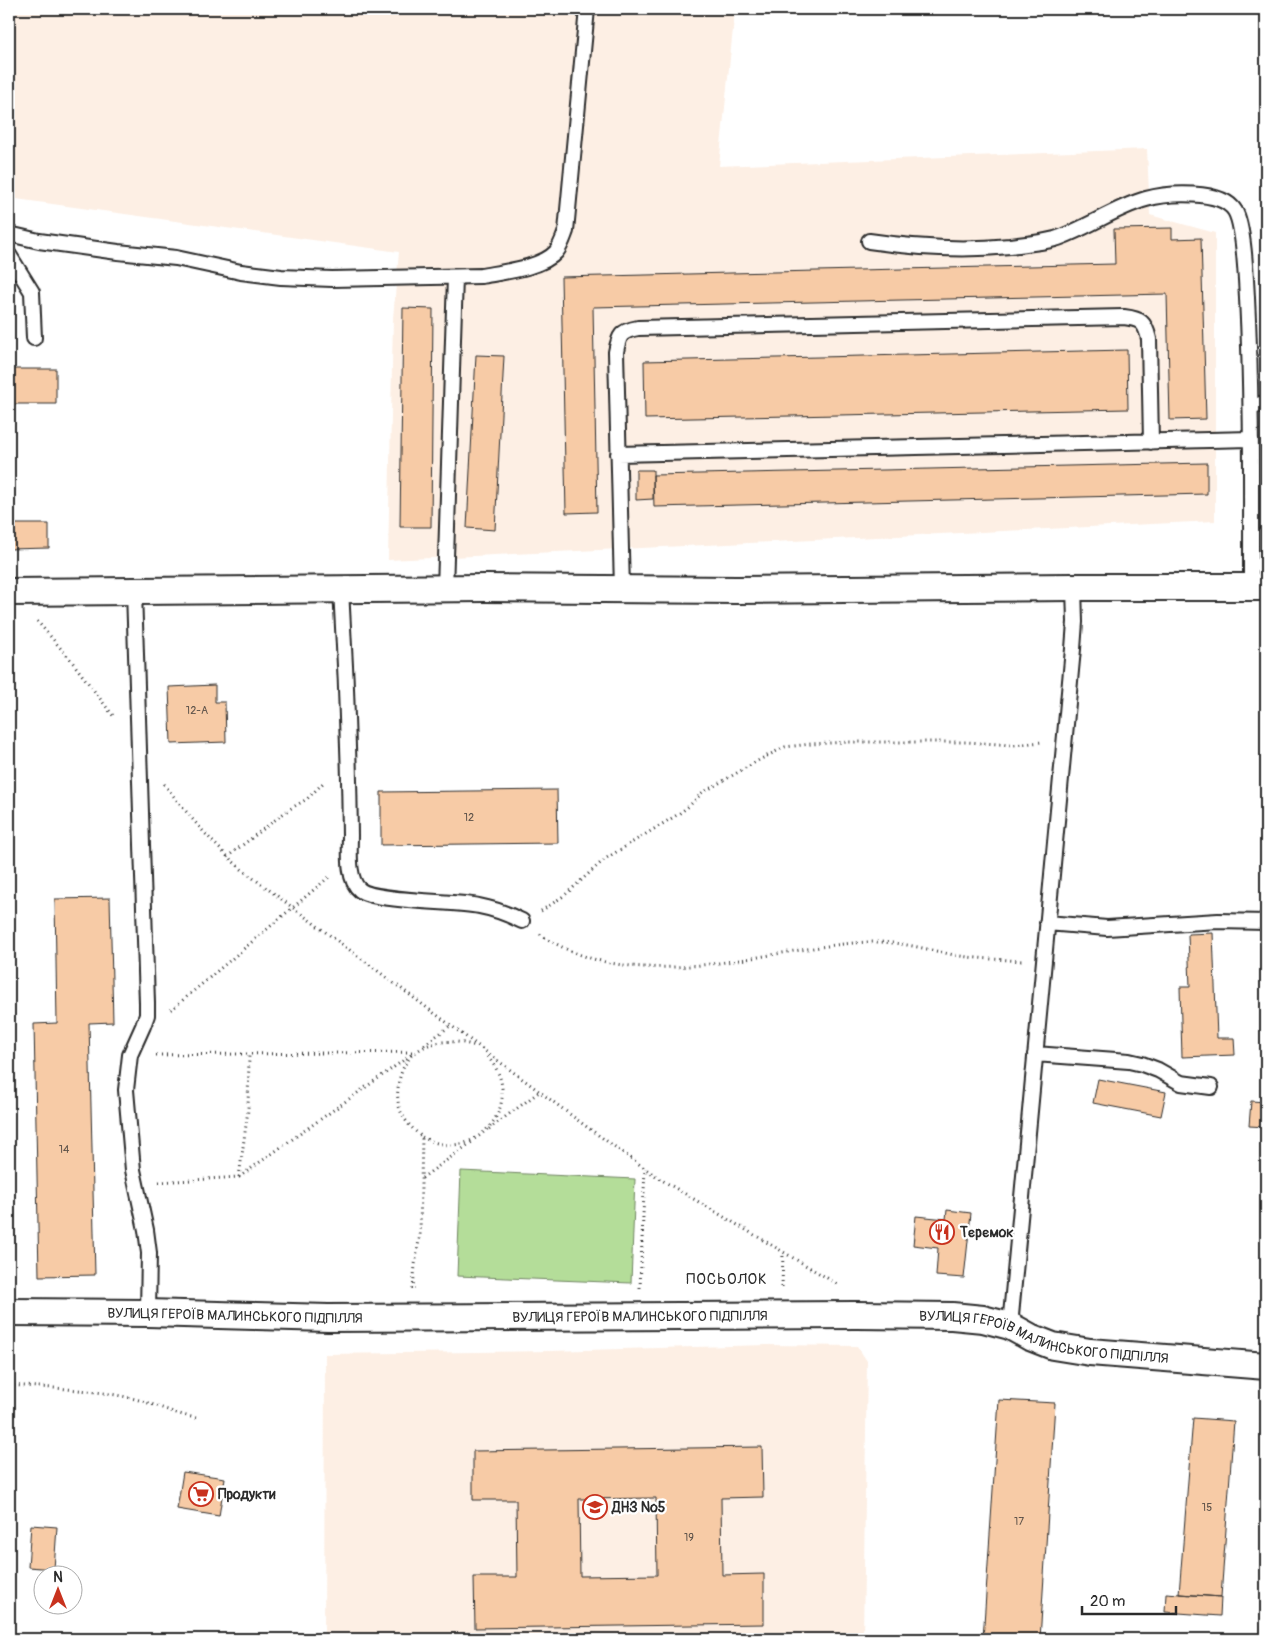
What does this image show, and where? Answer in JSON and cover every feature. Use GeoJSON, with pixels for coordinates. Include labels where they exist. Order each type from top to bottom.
{"type":"FeatureCollection","features":[{"type":"Feature","properties":{"kind":"street"},"geometry":{"type":"LineString","coordinates":[[10,592],[445,588],[1259,588]]}},
{"type":"Feature","properties":{"kind":"street","name":"ВУЛИЦЯ ГЕРОЇВ МАЛИНСЬКОГО ПІДПІЛЛЯ"},"geometry":{"type":"LineString","coordinates":[[9,1312],[318,1317],[952,1316],[983,1319],[1010,1326],[1030,1337],[1053,1346],[1090,1352],[1266,1366]]}},
{"type":"Feature","properties":{"kind":"lane"},"geometry":{"type":"LineString","coordinates":[[9,234],[39,241],[176,258],[241,272],[280,277],[332,279],[481,276],[545,261],[555,253],[562,243],[566,231],[587,9]]}},
{"type":"Feature","properties":{"kind":"lane"},"geometry":{"type":"LineString","coordinates":[[869,241],[939,249],[991,248],[1054,239],[1146,199],[1192,195],[1215,197],[1227,202],[1235,210],[1239,220],[1242,240],[1247,306],[1251,439],[1259,588]]}},
{"type":"Feature","properties":{"kind":"lane"},"geometry":{"type":"LineString","coordinates":[[9,255],[32,292],[34,338]]}},
{"type":"Feature","properties":{"kind":"lane"},"geometry":{"type":"LineString","coordinates":[[445,588],[455,277]]}},
{"type":"Feature","properties":{"kind":"lane"},"geometry":{"type":"LineString","coordinates":[[622,589],[616,352],[618,339],[626,330],[638,328],[1137,318],[1147,328],[1149,339],[1151,442]]}},
{"type":"Feature","properties":{"kind":"lane"},"geometry":{"type":"LineString","coordinates":[[1251,408],[1266,402]]}},
{"type":"Feature","properties":{"kind":"lane"},"geometry":{"type":"LineString","coordinates":[[618,454],[1251,439]]}},
{"type":"Feature","properties":{"kind":"lane"},"geometry":{"type":"LineString","coordinates":[[1010,1326],[1075,622],[1074,587]]}},
{"type":"Feature","properties":{"kind":"lane"},"geometry":{"type":"LineString","coordinates":[[341,589],[347,684],[350,859],[354,882],[360,890],[369,894],[478,905],[493,908],[522,921]]}},
{"type":"Feature","properties":{"kind":"lane"},"geometry":{"type":"LineString","coordinates":[[134,591],[147,1015],[130,1055],[126,1090],[133,1170],[149,1253],[148,1313]]}},
{"type":"Feature","properties":{"kind":"lane"},"geometry":{"type":"LineString","coordinates":[[1048,923],[1107,928],[1218,921],[1266,922]]}},
{"type":"Feature","properties":{"kind":"lane"},"geometry":{"type":"LineString","coordinates":[[1036,1054],[1129,1061],[1158,1070],[1181,1083],[1211,1087]]}},
{"type":"Feature","properties":{"kind":"path"},"geometry":{"type":"LineString","coordinates":[[10,592],[70,659],[179,803],[227,857],[478,1047],[660,1179],[847,1290],[856,1301],[856,1315]]}},
{"type":"Feature","properties":{"kind":"path"},"geometry":{"type":"LineString","coordinates":[[1044,962],[967,957],[922,947],[869,942],[716,963],[674,966],[618,964],[571,951],[522,921],[566,895],[605,859],[677,815],[702,793],[785,747],[848,742],[967,742],[1014,745],[1065,736]]}},
{"type":"Feature","properties":{"kind":"path"},"geometry":{"type":"LineString","coordinates":[[227,857],[288,810],[307,798],[323,783],[339,762],[349,758]]}},
{"type":"Feature","properties":{"kind":"path"},"geometry":{"type":"LineString","coordinates":[[147,1015],[160,1015],[176,1007],[350,859]]}},
{"type":"Feature","properties":{"kind":"path"},"geometry":{"type":"LineString","coordinates":[[136,1184],[239,1177],[450,1026]]}},
{"type":"Feature","properties":{"kind":"path"},"geometry":{"type":"LineString","coordinates":[[446,1040],[478,1047],[490,1059],[498,1072],[502,1089],[501,1105],[495,1120],[484,1133],[470,1141],[454,1145],[438,1144],[422,1137],[410,1126],[401,1113],[397,1096],[399,1080],[405,1065],[415,1052],[430,1044],[446,1040]]}},
{"type":"Feature","properties":{"kind":"path"},"geometry":{"type":"LineString","coordinates":[[130,1055],[415,1052]]}},
{"type":"Feature","properties":{"kind":"path"},"geometry":{"type":"LineString","coordinates":[[239,1177],[248,1110],[249,1053]]}},
{"type":"Feature","properties":{"kind":"path"},"geometry":{"type":"LineString","coordinates":[[422,1178],[539,1092]]}},
{"type":"Feature","properties":{"kind":"path"},"geometry":{"type":"LineString","coordinates":[[413,1317],[413,1277],[420,1234],[422,1137]]}},
{"type":"Feature","properties":{"kind":"path"},"geometry":{"type":"LineString","coordinates":[[639,1316],[645,1168]]}},
{"type":"Feature","properties":{"kind":"path"},"geometry":{"type":"LineString","coordinates":[[9,1385],[113,1394],[196,1418]]}},
{"type":"Feature","properties":{"kind":"shaded area"},"geometry":{"type":"Polygon","coordinates":[[[9,9],[735,9],[719,166],[1147,149],[1150,215],[1215,233],[1215,521],[388,560],[393,318],[399,252],[9,198],[9,9]]]}},
{"type":"Feature","properties":{"kind":"shaded area","name":"ДНЗ №5"},"geometry":{"type":"Polygon","coordinates":[[[767,1345],[857,1346],[867,1361],[863,1639],[324,1639],[325,1354],[549,1351],[767,1345]]]}},
{"type":"Feature","properties":{"kind":"green space"},"geometry":{"type":"Polygon","coordinates":[[[461,1171],[635,1179],[631,1283],[457,1276],[461,1171]]]}},
{"type":"Feature","properties":{"kind":"building"},"geometry":{"type":"Polygon","coordinates":[[[1172,228],[1172,239],[1201,238],[1206,419],[1170,420],[1167,294],[593,307],[597,512],[566,513],[561,277],[1115,264],[1114,229],[1172,228]]]}},
{"type":"Feature","properties":{"kind":"building"},"geometry":{"type":"Polygon","coordinates":[[[403,308],[433,309],[431,527],[400,527],[403,308]]]}},
{"type":"Feature","properties":{"kind":"building"},"geometry":{"type":"Polygon","coordinates":[[[1127,350],[1128,409],[645,419],[644,361],[1127,350]]]}},
{"type":"Feature","properties":{"kind":"building"},"geometry":{"type":"Polygon","coordinates":[[[476,355],[504,356],[495,530],[467,528],[476,355]]]}},
{"type":"Feature","properties":{"kind":"building"},"geometry":{"type":"Polygon","coordinates":[[[12,369],[56,369],[56,404],[13,404],[12,369]]]}},
{"type":"Feature","properties":{"kind":"building"},"geometry":{"type":"Polygon","coordinates":[[[1207,463],[1207,494],[654,507],[653,475],[1207,463]]]}},
{"type":"Feature","properties":{"kind":"building"},"geometry":{"type":"Polygon","coordinates":[[[636,470],[653,470],[653,499],[636,500],[636,470]]]}},
{"type":"Feature","properties":{"kind":"building"},"geometry":{"type":"Polygon","coordinates":[[[9,524],[49,524],[49,548],[9,549],[9,524]]]}},
{"type":"Feature","properties":{"kind":"building"},"geometry":{"type":"Polygon","coordinates":[[[215,685],[215,702],[225,702],[226,742],[171,744],[169,687],[215,685]]]}},
{"type":"Feature","properties":{"kind":"building"},"geometry":{"type":"Polygon","coordinates":[[[557,790],[558,843],[381,845],[381,792],[557,790]]]}},
{"type":"Feature","properties":{"kind":"building"},"geometry":{"type":"Polygon","coordinates":[[[110,898],[113,1022],[89,1023],[95,1275],[39,1276],[34,1024],[57,1023],[55,899],[110,898]]]}},
{"type":"Feature","properties":{"kind":"building"},"geometry":{"type":"Polygon","coordinates":[[[1213,933],[1217,1038],[1234,1038],[1235,1055],[1182,1057],[1180,987],[1190,987],[1188,934],[1213,933]]]}},
{"type":"Feature","properties":{"kind":"building"},"geometry":{"type":"Polygon","coordinates":[[[1098,1079],[1166,1092],[1161,1116],[1093,1103],[1098,1079]]]}},
{"type":"Feature","properties":{"kind":"building"},"geometry":{"type":"Polygon","coordinates":[[[1251,1101],[1266,1102],[1266,1127],[1249,1126],[1251,1101]]]}},
{"type":"Feature","properties":{"kind":"building","name":"Тєрємок"},"geometry":{"type":"Polygon","coordinates":[[[947,1210],[971,1213],[964,1278],[936,1276],[938,1248],[913,1245],[916,1216],[946,1219],[947,1210]]]}},
{"type":"Feature","properties":{"kind":"building"},"geometry":{"type":"Polygon","coordinates":[[[999,1400],[1055,1403],[1040,1639],[983,1639],[999,1400]]]}},
{"type":"Feature","properties":{"kind":"building"},"geometry":{"type":"Polygon","coordinates":[[[1193,1418],[1234,1421],[1221,1597],[1179,1594],[1193,1418]]]}},
{"type":"Feature","properties":{"kind":"building"},"geometry":{"type":"Polygon","coordinates":[[[762,1447],[763,1497],[721,1498],[722,1575],[764,1574],[764,1624],[475,1628],[474,1577],[517,1577],[516,1500],[473,1500],[473,1451],[762,1447]],[[656,1498],[579,1499],[580,1576],[657,1575],[656,1498]]]}},
{"type":"Feature","properties":{"kind":"building","name":"Продукти"},"geometry":{"type":"Polygon","coordinates":[[[183,1472],[225,1478],[219,1516],[177,1509],[183,1472]]]}},
{"type":"Feature","properties":{"kind":"building"},"geometry":{"type":"Polygon","coordinates":[[[31,1525],[57,1527],[54,1566],[28,1567],[31,1525]]]}},
{"type":"Feature","properties":{"kind":"building"},"geometry":{"type":"Polygon","coordinates":[[[1166,1593],[1221,1597],[1220,1616],[1165,1612],[1166,1593]]]}},
{"type":"Feature","properties":{"kind":"place","name":"Тєрємок"},"geometry":{"type":"Point","coordinates":[942,1232]}},
{"type":"Feature","properties":{"kind":"place","name":"Продукти"},"geometry":{"type":"Point","coordinates":[201,1494]}},
{"type":"Feature","properties":{"kind":"place","name":"ДНЗ №5"},"geometry":{"type":"Point","coordinates":[595,1507]}},
{"type":"Feature","properties":{"kind":"district","name":"ПОСЬОЛОК"},"geometry":{"type":"Point","coordinates":[727,1279]}}]}
